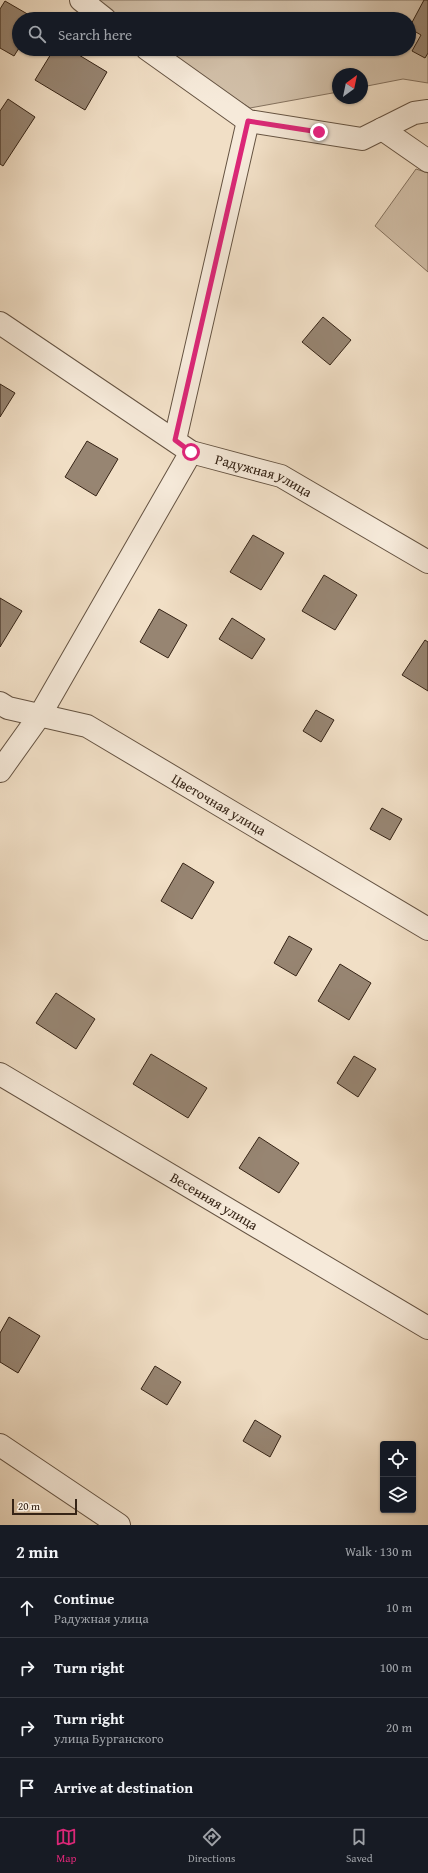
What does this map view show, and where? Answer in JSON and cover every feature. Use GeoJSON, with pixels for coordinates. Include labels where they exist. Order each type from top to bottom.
{"type":"FeatureCollection","features":[{"type":"Feature","properties":{"kind":"street"},"geometry":{"type":"LineString","coordinates":[[85,2],[97,12]]}},
{"type":"Feature","properties":{"kind":"street"},"geometry":{"type":"LineString","coordinates":[[157,56],[248,121],[362,139],[414,113],[428,111]]}},
{"type":"Feature","properties":{"kind":"street"},"geometry":{"type":"LineString","coordinates":[[0,771],[40,715],[183,446],[248,121]]}},
{"type":"Feature","properties":{"kind":"street"},"geometry":{"type":"LineString","coordinates":[[382,129],[428,161]]}},
{"type":"Feature","properties":{"kind":"street","name":"Радужная улица"},"geometry":{"type":"LineString","coordinates":[[0,323],[183,446],[281,476],[428,562]]}},
{"type":"Feature","properties":{"kind":"street","name":"Цветочная улица"},"geometry":{"type":"LineString","coordinates":[[0,703],[8,708],[87,726],[428,929]]}},
{"type":"Feature","properties":{"kind":"street","name":"Весенняя улица"},"geometry":{"type":"LineString","coordinates":[[0,1074],[428,1328]]}},
{"type":"Feature","properties":{"kind":"street"},"geometry":{"type":"LineString","coordinates":[[0,1446],[119,1525]]}},
{"type":"Feature","properties":{"kind":"shaded area"},"geometry":{"type":"Polygon","coordinates":[[[84,0],[428,0],[428,83],[403,79],[368,86],[368,68],[332,68],[332,93],[250,108],[170,56],[416,56],[416,12],[102,12],[84,0]]]}},
{"type":"Feature","properties":{"kind":"shaded area"},"geometry":{"type":"Polygon","coordinates":[[[416,169],[428,173],[428,272],[375,226],[416,169]]]}},
{"type":"Feature","properties":{"kind":"building"},"geometry":{"type":"Polygon","coordinates":[[[424,0],[428,0],[428,53],[425,58],[416,53],[416,44],[421,35],[416,32],[416,15],[424,0]]]}},
{"type":"Feature","properties":{"kind":"building"},"geometry":{"type":"Polygon","coordinates":[[[5,1],[24,12],[12,12],[12,55],[0,48],[0,9],[5,1]]]}},
{"type":"Feature","properties":{"kind":"building"},"geometry":{"type":"Polygon","coordinates":[[[50,56],[81,56],[107,72],[85,110],[35,80],[50,56]]]}},
{"type":"Feature","properties":{"kind":"building"},"geometry":{"type":"Polygon","coordinates":[[[8,99],[35,117],[3,166],[0,164],[0,111],[8,99]]]}},
{"type":"Feature","properties":{"kind":"building"},"geometry":{"type":"Polygon","coordinates":[[[323,317],[351,340],[330,365],[302,342],[323,317]]]}},
{"type":"Feature","properties":{"kind":"building"},"geometry":{"type":"Polygon","coordinates":[[[0,384],[15,393],[0,417],[0,384]]]}},
{"type":"Feature","properties":{"kind":"building"},"geometry":{"type":"Polygon","coordinates":[[[87,441],[118,459],[96,496],[65,477],[87,441]]]}},
{"type":"Feature","properties":{"kind":"building"},"geometry":{"type":"Polygon","coordinates":[[[253,535],[284,553],[261,590],[230,572],[253,535]]]}},
{"type":"Feature","properties":{"kind":"building"},"geometry":{"type":"Polygon","coordinates":[[[324,575],[357,595],[335,630],[302,611],[324,575]]]}},
{"type":"Feature","properties":{"kind":"building"},"geometry":{"type":"Polygon","coordinates":[[[0,598],[22,611],[0,647],[0,598]]]}},
{"type":"Feature","properties":{"kind":"building"},"geometry":{"type":"Polygon","coordinates":[[[159,609],[187,625],[168,658],[140,642],[159,609]]]}},
{"type":"Feature","properties":{"kind":"building"},"geometry":{"type":"Polygon","coordinates":[[[232,618],[265,639],[252,659],[219,639],[232,618]]]}},
{"type":"Feature","properties":{"kind":"building"},"geometry":{"type":"Polygon","coordinates":[[[425,640],[428,642],[428,691],[402,675],[425,640]]]}},
{"type":"Feature","properties":{"kind":"building"},"geometry":{"type":"Polygon","coordinates":[[[316,710],[334,720],[321,742],[303,731],[316,710]]]}},
{"type":"Feature","properties":{"kind":"building"},"geometry":{"type":"Polygon","coordinates":[[[382,808],[402,819],[390,840],[370,829],[382,808]]]}},
{"type":"Feature","properties":{"kind":"building"},"geometry":{"type":"Polygon","coordinates":[[[183,863],[214,882],[192,919],[161,901],[183,863]]]}},
{"type":"Feature","properties":{"kind":"building"},"geometry":{"type":"Polygon","coordinates":[[[289,936],[312,949],[296,976],[274,963],[289,936]]]}},
{"type":"Feature","properties":{"kind":"building"},"geometry":{"type":"Polygon","coordinates":[[[340,964],[371,983],[349,1020],[318,1001],[340,964]]]}},
{"type":"Feature","properties":{"kind":"building"},"geometry":{"type":"Polygon","coordinates":[[[56,993],[95,1019],[76,1049],[36,1023],[56,993]]]}},
{"type":"Feature","properties":{"kind":"building"},"geometry":{"type":"Polygon","coordinates":[[[151,1054],[207,1088],[188,1118],[133,1084],[151,1054]]]}},
{"type":"Feature","properties":{"kind":"building"},"geometry":{"type":"Polygon","coordinates":[[[354,1056],[376,1069],[358,1097],[337,1083],[354,1056]]]}},
{"type":"Feature","properties":{"kind":"building"},"geometry":{"type":"Polygon","coordinates":[[[259,1137],[299,1163],[279,1193],[239,1168],[259,1137]]]}},
{"type":"Feature","properties":{"kind":"building"},"geometry":{"type":"Polygon","coordinates":[[[9,1317],[40,1336],[18,1373],[0,1362],[0,1333],[9,1317]]]}},
{"type":"Feature","properties":{"kind":"building"},"geometry":{"type":"Polygon","coordinates":[[[155,1366],[181,1382],[167,1405],[141,1389],[155,1366]]]}},
{"type":"Feature","properties":{"kind":"building"},"geometry":{"type":"Polygon","coordinates":[[[255,1420],[281,1436],[270,1457],[243,1441],[255,1420]]]}},
{"type":"Feature","properties":{"kind":"route"},"geometry":{"type":"LineString","coordinates":[[191,452],[175,440],[248,121],[319,132]]}}]}
